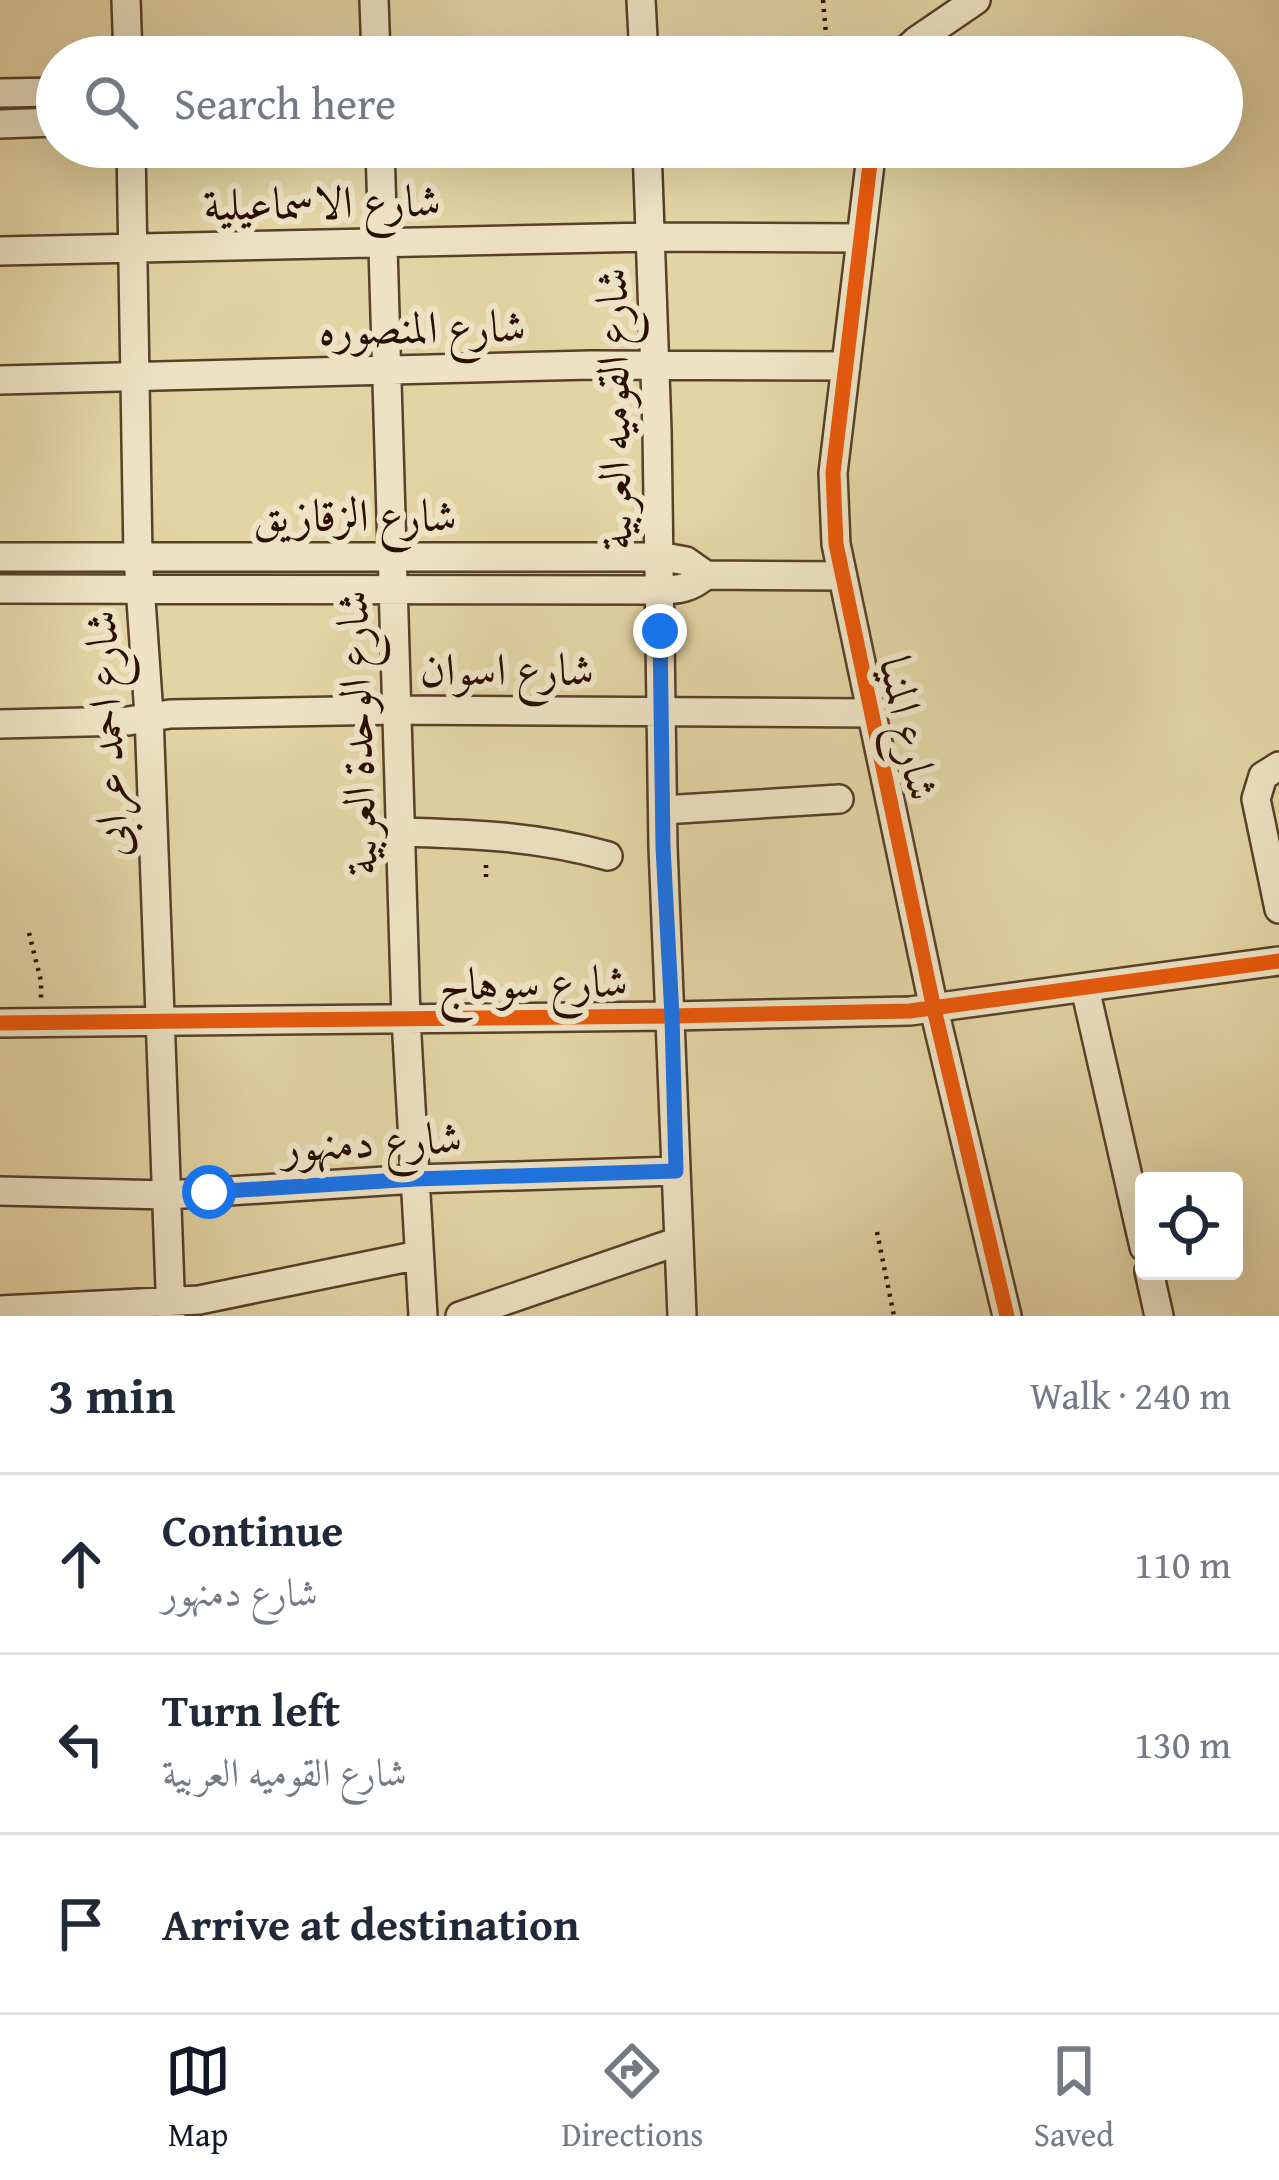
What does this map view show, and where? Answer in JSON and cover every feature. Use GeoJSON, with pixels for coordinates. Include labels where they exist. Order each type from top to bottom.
{"type":"FeatureCollection","features":[{"type":"Feature","properties":{"kind":"street"},"geometry":{"type":"LineString","coordinates":[[126,0],[127,36]]}},
{"type":"Feature","properties":{"kind":"street"},"geometry":{"type":"LineString","coordinates":[[374,0],[375,36]]}},
{"type":"Feature","properties":{"kind":"street"},"geometry":{"type":"LineString","coordinates":[[641,0],[643,36]]}},
{"type":"Feature","properties":{"kind":"street"},"geometry":{"type":"LineString","coordinates":[[924,36],[961,5]]}},
{"type":"Feature","properties":{"kind":"street"},"geometry":{"type":"LineString","coordinates":[[0,93],[36,92]]}},
{"type":"Feature","properties":{"kind":"street"},"geometry":{"type":"LineString","coordinates":[[0,124],[36,123]]}},
{"type":"Feature","properties":{"kind":"street","name":"شارع احمد عرابى"},"geometry":{"type":"LineString","coordinates":[[131,168],[138,557],[149,716],[171,1309]]}},
{"type":"Feature","properties":{"kind":"street","name":"شارع الوحدة العربية"},"geometry":{"type":"LineString","coordinates":[[381,168],[406,1019],[423,1316]]}},
{"type":"Feature","properties":{"kind":"street","name":"شارع القوميه العربية"},"geometry":{"type":"LineString","coordinates":[[648,168],[663,810],[682,1316]]}},
{"type":"Feature","properties":{"kind":"street","name":"شارع المنيا"},"geometry":{"type":"LineString","coordinates":[[870,168],[833,473],[841,576],[934,1010],[1007,1316]]}},
{"type":"Feature","properties":{"kind":"street","name":"شارع الاسماعيلية"},"geometry":{"type":"LineString","coordinates":[[0,251],[650,237],[862,238]]}},
{"type":"Feature","properties":{"kind":"street","name":"شارع المنصوره"},"geometry":{"type":"LineString","coordinates":[[0,380],[654,365],[846,366]]}},
{"type":"Feature","properties":{"kind":"street","name":"شارع الزقازيق"},"geometry":{"type":"LineString","coordinates":[[0,557],[659,557],[686,561],[706,575],[841,576]]}},
{"type":"Feature","properties":{"kind":"street","name":"شارع الزقازيق"},"geometry":{"type":"LineString","coordinates":[[0,589],[680,590],[706,575]]}},
{"type":"Feature","properties":{"kind":"street","name":"شارع اسوان"},"geometry":{"type":"LineString","coordinates":[[0,724],[397,710],[870,712]]}},
{"type":"Feature","properties":{"kind":"street"},"geometry":{"type":"LineString","coordinates":[[1279,766],[1263,776],[1256,799],[1279,909]]}},
{"type":"Feature","properties":{"kind":"street"},"geometry":{"type":"LineString","coordinates":[[663,810],[839,799]]}},
{"type":"Feature","properties":{"kind":"street"},"geometry":{"type":"LineString","coordinates":[[400,832],[514,836],[608,856]]}},
{"type":"Feature","properties":{"kind":"street","name":"شارع سوهاج"},"geometry":{"type":"LineString","coordinates":[[0,1023],[934,1010],[1279,961]]}},
{"type":"Feature","properties":{"kind":"street"},"geometry":{"type":"LineString","coordinates":[[1085,988],[1135,1207]]}},
{"type":"Feature","properties":{"kind":"street","name":"شارع دمنهور"},"geometry":{"type":"LineString","coordinates":[[0,1191],[168,1195],[415,1179],[676,1171]]}},
{"type":"Feature","properties":{"kind":"street"},"geometry":{"type":"LineString","coordinates":[[460,1316],[679,1241]]}},
{"type":"Feature","properties":{"kind":"street"},"geometry":{"type":"LineString","coordinates":[[0,1310],[171,1309],[419,1255]]}},
{"type":"Feature","properties":{"kind":"street"},"geometry":{"type":"LineString","coordinates":[[1151,1280],[1160,1316]]}},
{"type":"Feature","properties":{"kind":"path"},"geometry":{"type":"LineString","coordinates":[[823,0],[826,36]]}},
{"type":"Feature","properties":{"kind":"path"},"geometry":{"type":"LineString","coordinates":[[29,933],[41,981],[41,1022]]}},
{"type":"Feature","properties":{"kind":"path"},"geometry":{"type":"LineString","coordinates":[[878,1232],[894,1316]]}},
{"type":"Feature","properties":{"kind":"cycle path"},"geometry":{"type":"LineString","coordinates":[[869,168],[833,473],[836,544],[934,1009],[1007,1316]]}},
{"type":"Feature","properties":{"kind":"cycle path"},"geometry":{"type":"LineString","coordinates":[[0,1023],[910,1011],[1279,961]]}},
{"type":"Feature","properties":{"kind":"route"},"geometry":{"type":"LineString","coordinates":[[209,1192],[415,1179],[676,1171],[660,631]]}}]}
